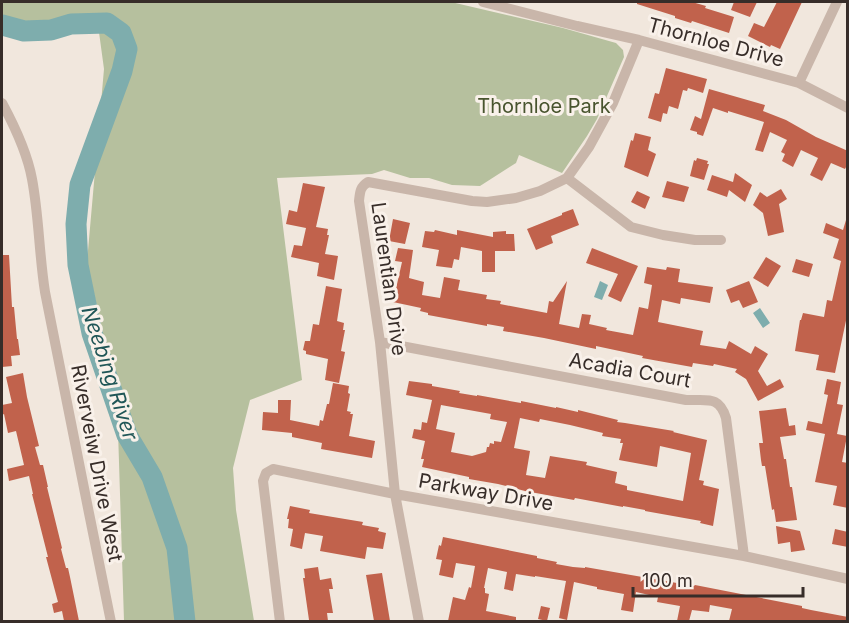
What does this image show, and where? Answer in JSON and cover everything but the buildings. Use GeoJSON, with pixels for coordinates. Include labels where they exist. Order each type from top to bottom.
{"type":"FeatureCollection","features":[{"type":"Feature","properties":{"kind":"street","name":"Thornloe Drive"},"geometry":{"type":"LineString","coordinates":[[483,2],[639,40],[799,83],[848,108]]}},
{"type":"Feature","properties":{"kind":"street","name":"Thornloe Drive"},"geometry":{"type":"LineString","coordinates":[[799,83],[837,2]]}},
{"type":"Feature","properties":{"kind":"street","name":"Laurentian Drive"},"geometry":{"type":"LineString","coordinates":[[419,621],[395,494],[380,342],[359,201],[360,190],[368,182],[487,202],[516,198],[540,191],[567,178],[589,147],[613,103],[639,40]]}},
{"type":"Feature","properties":{"kind":"street","name":"Riverveiw Drive West"},"geometry":{"type":"LineString","coordinates":[[2,103],[24,148],[33,180],[43,277],[111,621]]}},
{"type":"Feature","properties":{"kind":"street"},"geometry":{"type":"LineString","coordinates":[[567,178],[631,227],[695,240],[721,240]]}},
{"type":"Feature","properties":{"kind":"street","name":"Acadia Court"},"geometry":{"type":"LineString","coordinates":[[380,342],[686,400],[714,400],[723,406],[726,418],[744,556]]}},
{"type":"Feature","properties":{"kind":"street","name":"Parkway Drive"},"geometry":{"type":"LineString","coordinates":[[280,621],[263,481],[266,473],[273,469],[395,494],[744,556],[848,579]]}},
{"type":"Feature","properties":{"kind":"green space","name":"Thornloe Park"},"geometry":{"type":"Polygon","coordinates":[[[2,2],[451,2],[563,28],[616,43],[623,50],[624,57],[597,119],[562,173],[519,155],[516,163],[480,186],[452,185],[429,178],[410,178],[384,170],[372,174],[277,178],[302,380],[250,400],[233,468],[236,510],[254,621],[124,621],[117,399],[87,262],[104,69],[98,25],[71,19],[52,26],[27,22],[2,36],[2,2]]]}},
{"type":"Feature","properties":{"kind":"water"},"geometry":{"type":"Polygon","coordinates":[[[600,281],[608,285],[602,300],[594,297],[600,281]]]}},
{"type":"Feature","properties":{"kind":"water"},"geometry":{"type":"Polygon","coordinates":[[[760,308],[770,323],[763,328],[753,313],[760,308]]]}},
{"type":"Feature","properties":{"kind":"waterway","name":"Neebing River"},"geometry":{"type":"LineString","coordinates":[[2,25],[24,31],[51,30],[71,24],[107,23],[121,33],[127,49],[122,71],[80,185],[76,224],[78,265],[92,333],[127,435],[152,477],[177,548],[185,622]]}}]}
